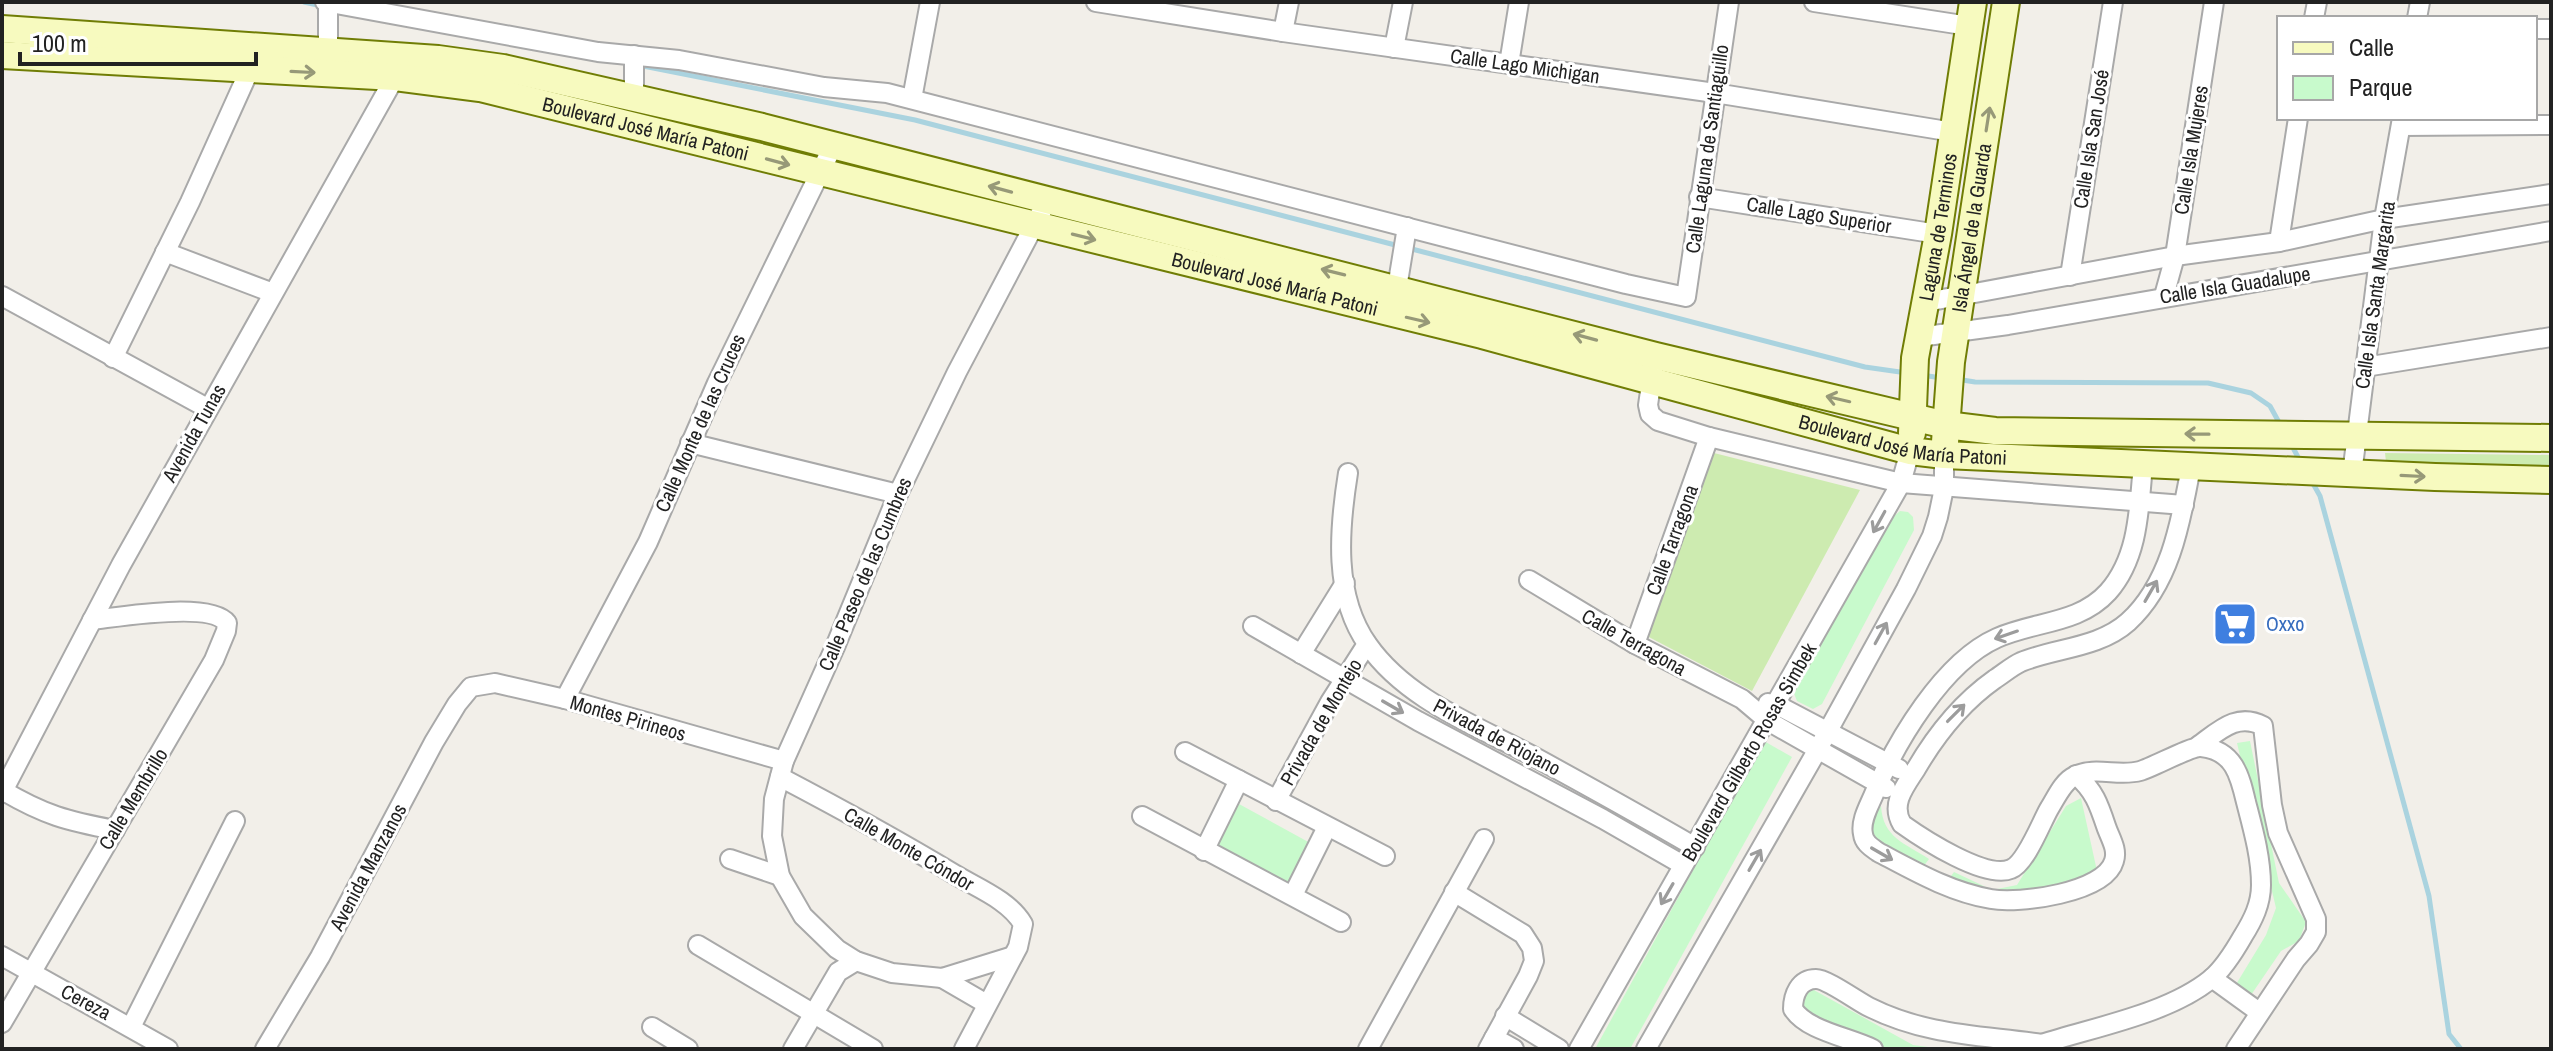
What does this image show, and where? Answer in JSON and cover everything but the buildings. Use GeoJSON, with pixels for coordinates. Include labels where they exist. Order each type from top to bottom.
{"type":"FeatureCollection","features":[{"type":"Feature","properties":{"kind":"main road","name":"Isla Ángel de la Guarda"},"geometry":{"type":"LineString","coordinates":[[1944,455],[1951,362],[2006,2]]}},
{"type":"Feature","properties":{"kind":"main road","name":"Laguna de Terminos"},"geometry":{"type":"LineString","coordinates":[[1910,451],[1917,348],[1938,234],[1971,14]]}},
{"type":"Feature","properties":{"kind":"main road","name":"Boulevard José María Patoni"},"geometry":{"type":"LineString","coordinates":[[2,29],[92,48],[250,69],[395,77],[522,97],[820,173],[1041,213],[1397,288],[1656,356],[1946,425],[1995,431],[2551,438]]}},
{"type":"Feature","properties":{"kind":"main road","name":"Boulevard José María Patoni"},"geometry":{"type":"LineString","coordinates":[[2,55],[92,48],[329,39],[633,87],[833,146],[1041,213],[1651,383],[1910,451],[2191,467],[2551,480]]}},
{"type":"Feature","properties":{"kind":"street"},"geometry":{"type":"LineString","coordinates":[[912,99],[930,2]]}},
{"type":"Feature","properties":{"kind":"street","name":"Calle Lago Michigan"},"geometry":{"type":"LineString","coordinates":[[1096,2],[1283,32],[1715,93],[1953,132]]}},
{"type":"Feature","properties":{"kind":"street"},"geometry":{"type":"LineString","coordinates":[[1283,32],[1289,2]]}},
{"type":"Feature","properties":{"kind":"street"},"geometry":{"type":"LineString","coordinates":[[1394,48],[1403,2]]}},
{"type":"Feature","properties":{"kind":"street"},"geometry":{"type":"LineString","coordinates":[[1509,64],[1519,2]]}},
{"type":"Feature","properties":{"kind":"street","name":"Calle Laguna de Santiaguillo"},"geometry":{"type":"LineString","coordinates":[[1405,240],[1686,297],[1729,2]]}},
{"type":"Feature","properties":{"kind":"street"},"geometry":{"type":"LineString","coordinates":[[1814,2],[1971,14]]}},
{"type":"Feature","properties":{"kind":"street","name":"Calle Isla San José"},"geometry":{"type":"LineString","coordinates":[[2070,276],[2113,2]]}},
{"type":"Feature","properties":{"kind":"street","name":"Calle Isla Mujeres"},"geometry":{"type":"LineString","coordinates":[[2164,296],[2175,256],[2214,2]]}},
{"type":"Feature","properties":{"kind":"street"},"geometry":{"type":"LineString","coordinates":[[329,39],[327,3],[598,52],[679,60],[824,87],[887,93],[1405,240],[1397,288]]}},
{"type":"Feature","properties":{"kind":"street"},"geometry":{"type":"LineString","coordinates":[[633,87],[634,56]]}},
{"type":"Feature","properties":{"kind":"street"},"geometry":{"type":"LineString","coordinates":[[113,358],[250,69]]}},
{"type":"Feature","properties":{"kind":"street","name":"Avenida Tunas"},"geometry":{"type":"LineString","coordinates":[[2,791],[207,408],[395,77]]}},
{"type":"Feature","properties":{"kind":"street"},"geometry":{"type":"LineString","coordinates":[[2279,242],[2298,120]]}},
{"type":"Feature","properties":{"kind":"street"},"geometry":{"type":"LineString","coordinates":[[2402,122],[2551,125]]}},
{"type":"Feature","properties":{"kind":"street","name":"Calle Isla Santa Margarita"},"geometry":{"type":"LineString","coordinates":[[2344,473],[2356,435],[2384,219],[2402,122]]}},
{"type":"Feature","properties":{"kind":"street","name":"Calle Monte de las Cruces"},"geometry":{"type":"LineString","coordinates":[[565,699],[628,583],[775,260],[833,146]]}},
{"type":"Feature","properties":{"kind":"street","name":"Calle Isla Guadalupe"},"geometry":{"type":"LineString","coordinates":[[1926,302],[2175,256],[2279,242],[2384,219],[2551,194]]}},
{"type":"Feature","properties":{"kind":"street","name":"Calle Lago Superior"},"geometry":{"type":"LineString","coordinates":[[1699,197],[1938,234]]}},
{"type":"Feature","properties":{"kind":"street","name":"Calle Paseo de las Cumbres"},"geometry":{"type":"LineString","coordinates":[[1013,956],[942,978],[892,973],[856,961],[837,949],[803,916],[780,876],[772,836],[774,799],[782,769],[898,494],[957,372],[1041,213]]}},
{"type":"Feature","properties":{"kind":"street","name":"Calle Isla Guadalupe"},"geometry":{"type":"LineString","coordinates":[[1917,348],[1956,333],[2551,231]]}},
{"type":"Feature","properties":{"kind":"street"},"geometry":{"type":"LineString","coordinates":[[165,252],[273,293]]}},
{"type":"Feature","properties":{"kind":"street"},"geometry":{"type":"LineString","coordinates":[[2,296],[207,408]]}},
{"type":"Feature","properties":{"kind":"street"},"geometry":{"type":"LineString","coordinates":[[2365,367],[2551,337]]}},
{"type":"Feature","properties":{"kind":"street"},"geometry":{"type":"LineString","coordinates":[[1656,356],[1648,405],[1650,414],[1658,421],[1709,437],[1901,483],[2184,505]]}},
{"type":"Feature","properties":{"kind":"street","name":"Calle Tarragona"},"geometry":{"type":"LineString","coordinates":[[1635,644],[1709,437]]}},
{"type":"Feature","properties":{"kind":"street"},"geometry":{"type":"LineString","coordinates":[[690,443],[898,494]]}},
{"type":"Feature","properties":{"kind":"street","name":"Boulevard Gilberto Rosas Simbek"},"geometry":{"type":"LineString","coordinates":[[1579,1049],[1901,483],[1910,451]]}},
{"type":"Feature","properties":{"kind":"street"},"geometry":{"type":"LineString","coordinates":[[1646,1049],[1829,730],[1932,536],[1944,488],[1944,455]]}},
{"type":"Feature","properties":{"kind":"street"},"geometry":{"type":"LineString","coordinates":[[2076,775],[2093,790],[2100,804],[2115,858],[2111,868],[2093,881],[2052,896],[2022,902],[1991,899],[1932,880],[1878,852],[1867,844],[1863,836],[1863,823],[1903,736],[1923,707],[1967,659],[1996,638],[2081,614],[2110,590],[2124,570],[2132,549],[2143,464]]}},
{"type":"Feature","properties":{"kind":"street"},"geometry":{"type":"LineString","coordinates":[[2191,467],[2179,528],[2165,567],[2147,600],[2127,623],[2094,641],[2018,663],[1978,691],[1949,719],[1911,776],[1899,796],[1898,817],[1902,824],[1983,868],[1998,871],[2012,869],[2022,859],[2056,797],[2068,780],[2076,775],[2088,772],[2126,774],[2156,766],[2198,746],[2236,722],[2250,719],[2263,726],[2278,833],[2316,919],[2316,932],[2236,1049]]}},
{"type":"Feature","properties":{"kind":"street","name":"Privada de Riojano"},"geometry":{"type":"LineString","coordinates":[[1348,473],[1341,519],[1345,583],[1357,624],[1367,644],[1388,669],[1413,690],[1695,847]]}},
{"type":"Feature","properties":{"kind":"street","name":"Calle Terragona"},"geometry":{"type":"LineString","coordinates":[[1529,580],[1635,644],[1772,713]]}},
{"type":"Feature","properties":{"kind":"street"},"geometry":{"type":"LineString","coordinates":[[1301,654],[1345,583]]}},
{"type":"Feature","properties":{"kind":"street","name":"Calle Membrillo"},"geometry":{"type":"LineString","coordinates":[[2,1023],[214,660],[227,623],[216,614],[189,611],[92,620]]}},
{"type":"Feature","properties":{"kind":"street","name":"Privada de Riojano"},"geometry":{"type":"LineString","coordinates":[[1253,626],[1683,865]]}},
{"type":"Feature","properties":{"kind":"street","name":"Privada de Montejo"},"geometry":{"type":"LineString","coordinates":[[1276,801],[1367,644]]}},
{"type":"Feature","properties":{"kind":"street","name":"Montes Pirineos"},"geometry":{"type":"LineString","coordinates":[[471,687],[495,683],[565,699],[782,769]]}},
{"type":"Feature","properties":{"kind":"street","name":"Avenida Manzanos"},"geometry":{"type":"LineString","coordinates":[[265,1049],[320,957],[434,742],[471,687]]}},
{"type":"Feature","properties":{"kind":"street"},"geometry":{"type":"LineString","coordinates":[[1772,713],[1829,730],[1911,776]]}},
{"type":"Feature","properties":{"kind":"street"},"geometry":{"type":"LineString","coordinates":[[1772,713],[1818,749],[1899,796]]}},
{"type":"Feature","properties":{"kind":"street"},"geometry":{"type":"LineString","coordinates":[[1499,764],[1510,744]]}},
{"type":"Feature","properties":{"kind":"street"},"geometry":{"type":"LineString","coordinates":[[1873,1049],[1799,1018],[1793,1009],[1796,991],[1804,982],[1817,978],[1901,1022],[1941,1033],[2041,1046],[2119,1022],[2185,996],[2212,978],[2252,922],[2261,887],[2258,853],[2236,766],[2215,750],[2198,746]]}},
{"type":"Feature","properties":{"kind":"street","name":"Privada de Montejo"},"geometry":{"type":"LineString","coordinates":[[1185,752],[1385,856]]}},
{"type":"Feature","properties":{"kind":"street","name":"Calle Monte Cóndor"},"geometry":{"type":"LineString","coordinates":[[782,769],[1011,909],[1023,924],[1013,956]]}},
{"type":"Feature","properties":{"kind":"street"},"geometry":{"type":"LineString","coordinates":[[2100,804],[2126,774]]}},
{"type":"Feature","properties":{"kind":"street"},"geometry":{"type":"LineString","coordinates":[[1204,851],[1239,780]]}},
{"type":"Feature","properties":{"kind":"street"},"geometry":{"type":"LineString","coordinates":[[2,791],[49,815],[115,830]]}},
{"type":"Feature","properties":{"kind":"street"},"geometry":{"type":"LineString","coordinates":[[1603,819],[1614,801]]}},
{"type":"Feature","properties":{"kind":"street"},"geometry":{"type":"LineString","coordinates":[[1142,816],[1341,922]]}},
{"type":"Feature","properties":{"kind":"street"},"geometry":{"type":"LineString","coordinates":[[131,1027],[235,821]]}},
{"type":"Feature","properties":{"kind":"street"},"geometry":{"type":"LineString","coordinates":[[1293,895],[1327,827]]}},
{"type":"Feature","properties":{"kind":"street"},"geometry":{"type":"LineString","coordinates":[[1368,1049],[1484,839]]}},
{"type":"Feature","properties":{"kind":"street"},"geometry":{"type":"LineString","coordinates":[[1932,880],[1947,851]]}},
{"type":"Feature","properties":{"kind":"street"},"geometry":{"type":"LineString","coordinates":[[730,859],[780,876]]}},
{"type":"Feature","properties":{"kind":"street"},"geometry":{"type":"LineString","coordinates":[[1454,892],[1523,934],[1532,948],[1534,961],[1491,1044],[1514,1049]]}},
{"type":"Feature","properties":{"kind":"street"},"geometry":{"type":"LineString","coordinates":[[698,945],[873,1049]]}},
{"type":"Feature","properties":{"kind":"street"},"geometry":{"type":"LineString","coordinates":[[837,949],[838,972]]}},
{"type":"Feature","properties":{"kind":"street","name":"Cereza"},"geometry":{"type":"LineString","coordinates":[[2,956],[168,1049]]}},
{"type":"Feature","properties":{"kind":"street"},"geometry":{"type":"LineString","coordinates":[[964,1049],[985,1003],[1013,956]]}},
{"type":"Feature","properties":{"kind":"street"},"geometry":{"type":"LineString","coordinates":[[793,1049],[838,972],[856,961]]}},
{"type":"Feature","properties":{"kind":"street"},"geometry":{"type":"LineString","coordinates":[[942,978],[985,1003]]}},
{"type":"Feature","properties":{"kind":"street"},"geometry":{"type":"LineString","coordinates":[[2212,978],[2259,1012]]}},
{"type":"Feature","properties":{"kind":"street"},"geometry":{"type":"LineString","coordinates":[[1505,1016],[1559,1049]]}},
{"type":"Feature","properties":{"kind":"street"},"geometry":{"type":"LineString","coordinates":[[652,1027],[688,1049]]}},
{"type":"Feature","properties":{"kind":"green space"},"geometry":{"type":"Polygon","coordinates":[[[1714,453],[1860,490],[1752,691],[1645,635],[1714,453]]]}},
{"type":"Feature","properties":{"kind":"green space"},"geometry":{"type":"Polygon","coordinates":[[[2385,453],[2551,455],[2551,466],[2386,462],[2385,453]]]}},
{"type":"Feature","properties":{"kind":"green space"},"geometry":{"type":"Polygon","coordinates":[[[1900,511],[1908,512],[1913,517],[1914,530],[1822,704],[1813,709],[1797,701],[1793,691],[1891,519],[1900,511]]]}},
{"type":"Feature","properties":{"kind":"green space"},"geometry":{"type":"Polygon","coordinates":[[[1764,741],[1792,757],[1630,1049],[1595,1049],[1764,741]]]}},
{"type":"Feature","properties":{"kind":"green space"},"geometry":{"type":"Polygon","coordinates":[[[2250,741],[2279,883],[2306,922],[2299,941],[2281,951],[2251,995],[2235,986],[2266,935],[2276,908],[2237,743],[2250,741]]]}},
{"type":"Feature","properties":{"kind":"green space"},"geometry":{"type":"Polygon","coordinates":[[[2081,798],[2097,871],[2019,897],[1948,880],[1954,872],[1992,890],[2017,885],[2066,806],[2081,798]]]}},
{"type":"Feature","properties":{"kind":"green space"},"geometry":{"type":"Polygon","coordinates":[[[1239,804],[1312,844],[1287,888],[1215,848],[1239,804]]]}},
{"type":"Feature","properties":{"kind":"green space"},"geometry":{"type":"Polygon","coordinates":[[[1881,806],[1891,833],[1929,859],[1923,867],[1875,841],[1867,827],[1881,806]]]}},
{"type":"Feature","properties":{"kind":"green space"},"geometry":{"type":"Polygon","coordinates":[[[1812,989],[1913,1045],[1943,1049],[1885,1049],[1868,1039],[1803,1015],[1795,998],[1812,989]]]}},
{"type":"Feature","properties":{"kind":"waterway"},"geometry":{"type":"LineString","coordinates":[[304,2],[322,6]]}},
{"type":"Feature","properties":{"kind":"waterway"},"geometry":{"type":"LineString","coordinates":[[638,65],[915,120],[1399,246]]}},
{"type":"Feature","properties":{"kind":"waterway"},"geometry":{"type":"LineString","coordinates":[[1408,248],[1865,367],[1907,373]]}},
{"type":"Feature","properties":{"kind":"waterway"},"geometry":{"type":"LineString","coordinates":[[1921,375],[1942,378]]}},
{"type":"Feature","properties":{"kind":"waterway"},"geometry":{"type":"LineString","coordinates":[[1956,379],[1975,382],[2208,383],[2251,393],[2270,406],[2281,426]]}},
{"type":"Feature","properties":{"kind":"waterway"},"geometry":{"type":"LineString","coordinates":[[2290,442],[2300,461]]}},
{"type":"Feature","properties":{"kind":"waterway"},"geometry":{"type":"LineString","coordinates":[[2311,480],[2320,496],[2429,896],[2449,1034],[2461,1049]]}},
{"type":"Feature","properties":{"kind":"place","name":"Oxxo"},"geometry":{"type":"Point","coordinates":[2235,624]}}]}
